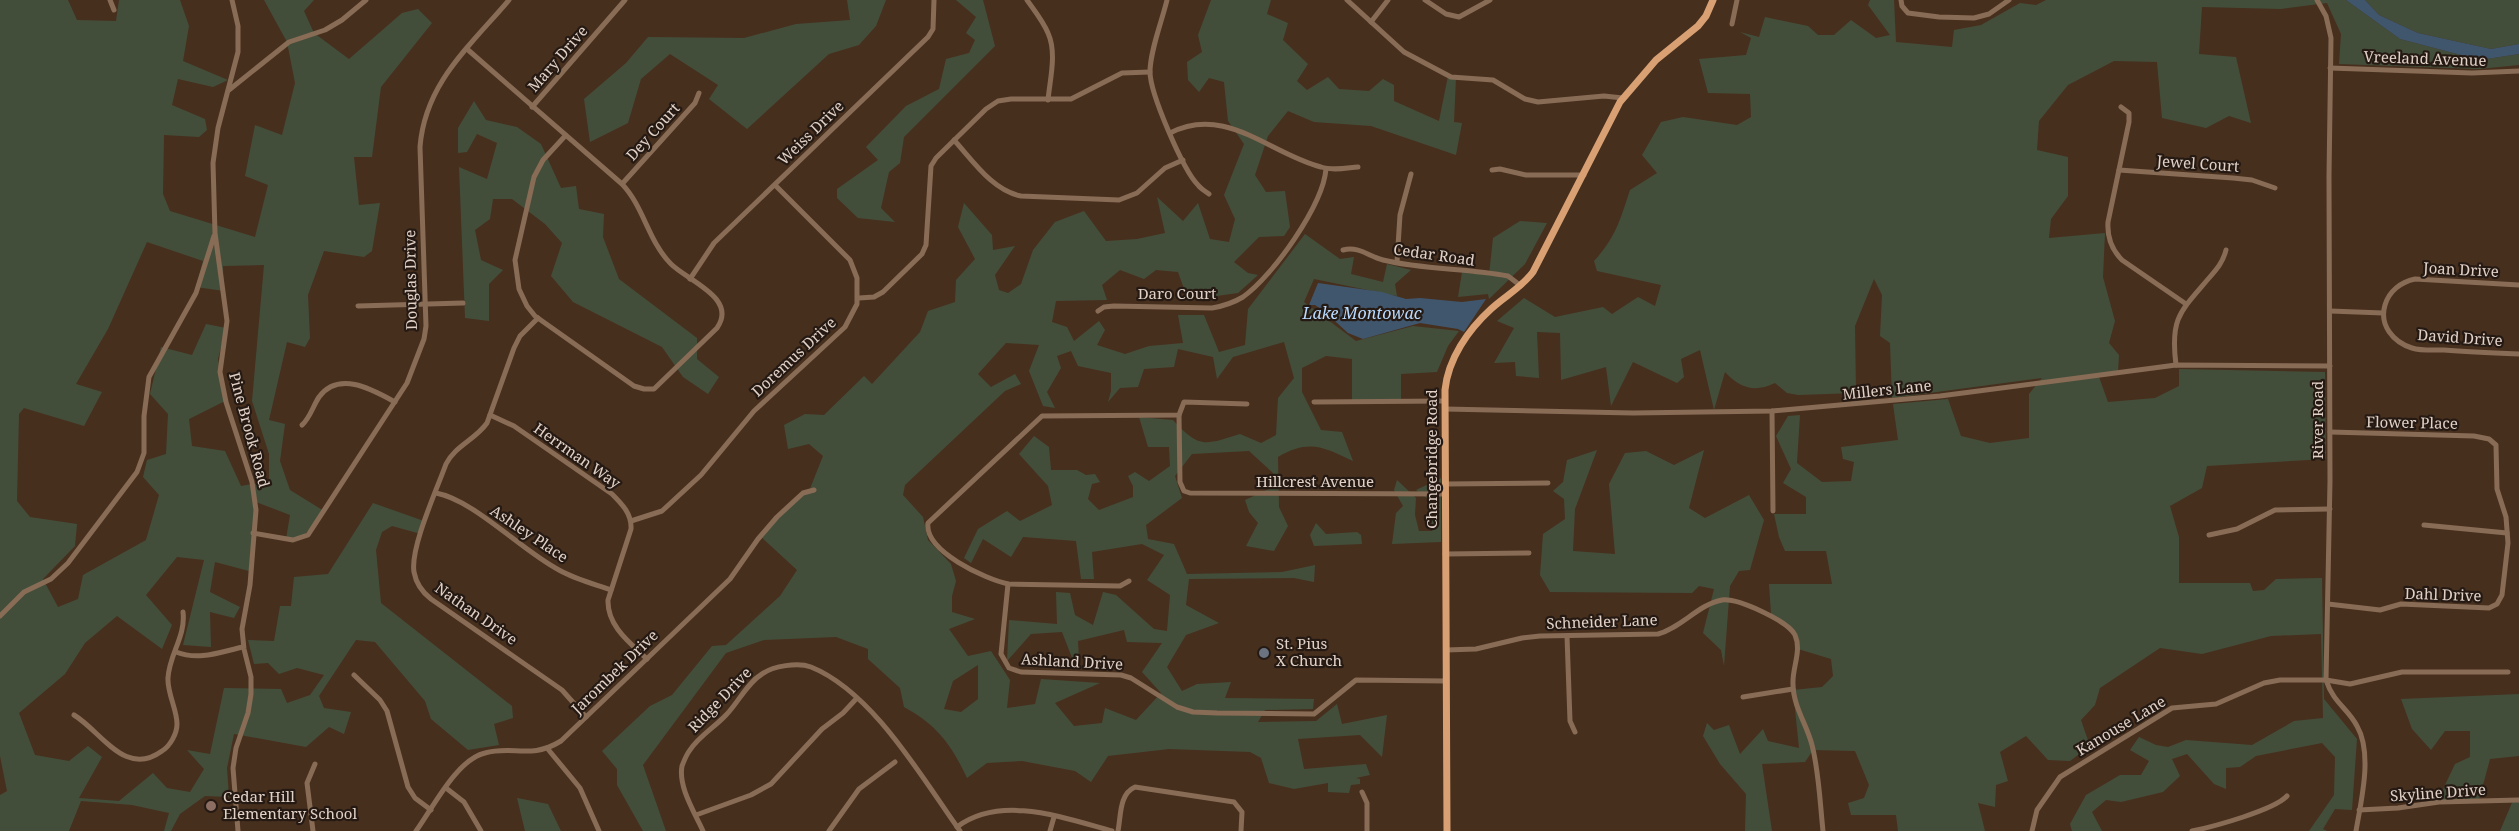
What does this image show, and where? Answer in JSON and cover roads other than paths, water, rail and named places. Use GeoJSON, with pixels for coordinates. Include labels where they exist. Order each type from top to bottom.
{"type":"FeatureCollection","features":[{"type":"Feature","properties":{"kind":"main road","name":"Changebridge Road"},"geometry":{"type":"LineString","coordinates":[[1447,831],[1445,405],[1448,371],[1456,353],[1489,311],[1521,286],[1540,261],[1623,98],[1656,60],[1698,26],[1706,16],[1713,0]]}},
{"type":"Feature","properties":{"kind":"street"},"geometry":{"type":"LineString","coordinates":[[110,0],[114,10]]}},
{"type":"Feature","properties":{"kind":"street","name":"Pine Brook Road"},"geometry":{"type":"LineString","coordinates":[[232,0],[239,42],[218,128],[213,160],[215,234],[227,321],[220,362],[221,382],[255,498],[250,585],[242,630],[243,647],[251,677],[251,694],[248,713],[234,758],[238,831]]}},
{"type":"Feature","properties":{"kind":"street"},"geometry":{"type":"LineString","coordinates":[[228,90],[289,42],[325,30],[342,20],[366,0]]}},
{"type":"Feature","properties":{"kind":"street","name":"Douglas Drive"},"geometry":{"type":"LineString","coordinates":[[253,533],[293,540],[308,535],[410,376],[424,339],[421,135],[427,111],[437,87],[509,0]]}},
{"type":"Feature","properties":{"kind":"street","name":"Mary Drive"},"geometry":{"type":"LineString","coordinates":[[532,107],[625,0]]}},
{"type":"Feature","properties":{"kind":"street","name":"Weiss Drive"},"geometry":{"type":"LineString","coordinates":[[690,279],[714,243],[928,37],[933,29],[934,0]]}},
{"type":"Feature","properties":{"kind":"street"},"geometry":{"type":"LineString","coordinates":[[1027,0],[1046,27],[1051,40],[1052,59],[1048,100]]}},
{"type":"Feature","properties":{"kind":"street"},"geometry":{"type":"LineString","coordinates":[[1167,0],[1150,72],[1157,103],[1183,160],[1197,185],[1209,194]]}},
{"type":"Feature","properties":{"kind":"street"},"geometry":{"type":"LineString","coordinates":[[1347,0],[1404,52],[1451,77],[1493,80],[1525,99],[1538,102],[1604,96],[1623,98]]}},
{"type":"Feature","properties":{"kind":"street"},"geometry":{"type":"LineString","coordinates":[[1371,22],[1388,0]]}},
{"type":"Feature","properties":{"kind":"street"},"geometry":{"type":"LineString","coordinates":[[1425,0],[1446,14],[1459,17],[1490,0]]}},
{"type":"Feature","properties":{"kind":"street"},"geometry":{"type":"LineString","coordinates":[[1732,24],[1737,0]]}},
{"type":"Feature","properties":{"kind":"street"},"geometry":{"type":"LineString","coordinates":[[1901,0],[1902,6],[1908,13],[1956,18],[1983,16],[2009,0]]}},
{"type":"Feature","properties":{"kind":"street","name":"River Road"},"geometry":{"type":"LineString","coordinates":[[2317,0],[2326,16],[2331,38],[2330,509],[2326,680]]}},
{"type":"Feature","properties":{"kind":"street"},"geometry":{"type":"LineString","coordinates":[[467,49],[532,107],[566,135],[622,184],[635,201],[665,258],[719,301],[722,307],[722,320],[717,328],[654,389],[641,389],[631,383],[537,318],[527,306],[519,288],[515,260],[534,177],[543,160],[566,135]]}},
{"type":"Feature","properties":{"kind":"street","name":"Vreeland Avenue"},"geometry":{"type":"LineString","coordinates":[[2330,68],[2472,73],[2519,71]]}},
{"type":"Feature","properties":{"kind":"street"},"geometry":{"type":"LineString","coordinates":[[775,185],[850,260],[857,278],[859,298],[880,294],[924,251],[928,232],[930,170],[934,161],[986,109],[998,101],[1011,99],[1065,100],[1078,97],[1122,72],[1150,72]]}},
{"type":"Feature","properties":{"kind":"street","name":"Dey Court"},"geometry":{"type":"LineString","coordinates":[[622,184],[695,103],[699,93]]}},
{"type":"Feature","properties":{"kind":"street"},"geometry":{"type":"LineString","coordinates":[[2121,107],[2129,113],[2130,118],[2108,225],[2112,247],[2122,260],[2186,304]]}},
{"type":"Feature","properties":{"kind":"street"},"geometry":{"type":"LineString","coordinates":[[1170,133],[1189,124],[1220,125],[1236,129],[1312,165],[1326,169],[1358,167]]}},
{"type":"Feature","properties":{"kind":"street"},"geometry":{"type":"LineString","coordinates":[[954,140],[1000,188],[1021,196],[1119,200],[1137,193],[1165,168],[1183,160]]}},
{"type":"Feature","properties":{"kind":"street","name":"Daro Court"},"geometry":{"type":"LineString","coordinates":[[1098,311],[1104,307],[1114,306],[1212,308],[1228,305],[1243,297],[1266,276],[1291,243],[1320,195],[1326,169]]}},
{"type":"Feature","properties":{"kind":"street"},"geometry":{"type":"LineString","coordinates":[[1492,170],[1500,169],[1526,175],[1584,175]]}},
{"type":"Feature","properties":{"kind":"street","name":"Jewel Court"},"geometry":{"type":"LineString","coordinates":[[2119,170],[2252,180],[2275,188]]}},
{"type":"Feature","properties":{"kind":"street"},"geometry":{"type":"LineString","coordinates":[[1397,262],[1399,221],[1411,174]]}},
{"type":"Feature","properties":{"kind":"street"},"geometry":{"type":"LineString","coordinates":[[0,616],[24,592],[51,579],[68,563],[138,472],[144,453],[144,416],[149,377],[196,293],[215,234]]}},
{"type":"Feature","properties":{"kind":"street","name":"Cedar Road"},"geometry":{"type":"LineString","coordinates":[[1343,250],[1352,248],[1375,258],[1397,262],[1508,276],[1521,286]]}},
{"type":"Feature","properties":{"kind":"street"},"geometry":{"type":"LineString","coordinates":[[2176,365],[2174,330],[2177,318],[2186,304],[2222,263],[2226,250]]}},
{"type":"Feature","properties":{"kind":"street","name":"Joan Drive"},"geometry":{"type":"LineString","coordinates":[[2384,313],[2390,294],[2409,281],[2519,285]]}},
{"type":"Feature","properties":{"kind":"street","name":"Doremus Drive"},"geometry":{"type":"LineString","coordinates":[[631,521],[662,511],[701,475],[754,411],[845,327],[859,298]]}},
{"type":"Feature","properties":{"kind":"street"},"geometry":{"type":"LineString","coordinates":[[358,306],[463,303]]}},
{"type":"Feature","properties":{"kind":"street"},"geometry":{"type":"LineString","coordinates":[[2330,311],[2384,313]]}},
{"type":"Feature","properties":{"kind":"street","name":"David Drive"},"geometry":{"type":"LineString","coordinates":[[2384,313],[2385,325],[2392,336],[2411,348],[2519,354]]}},
{"type":"Feature","properties":{"kind":"street"},"geometry":{"type":"LineString","coordinates":[[490,415],[514,348],[520,336],[537,318]]}},
{"type":"Feature","properties":{"kind":"street","name":"Millers Lane"},"geometry":{"type":"LineString","coordinates":[[1314,402],[1633,413],[1772,411],[1928,398],[2176,365],[2330,366]]}},
{"type":"Feature","properties":{"kind":"street"},"geometry":{"type":"LineString","coordinates":[[302,425],[321,394],[333,386],[360,384],[395,402]]}},
{"type":"Feature","properties":{"kind":"street"},"geometry":{"type":"LineString","coordinates":[[1129,581],[1120,586],[1008,584],[981,576],[946,553],[930,535],[927,528],[928,522],[1042,416],[1179,415],[1184,402],[1247,404]]}},
{"type":"Feature","properties":{"kind":"street"},"geometry":{"type":"LineString","coordinates":[[1772,411],[1773,511]]}},
{"type":"Feature","properties":{"kind":"street","name":"Herrman Way"},"geometry":{"type":"LineString","coordinates":[[490,415],[514,426],[612,494],[625,508],[631,521]]}},
{"type":"Feature","properties":{"kind":"street","name":"Nathan Drive"},"geometry":{"type":"LineString","coordinates":[[490,415],[478,433],[453,453],[446,464],[414,556],[414,572],[422,590],[431,599],[562,690],[586,717]]}},
{"type":"Feature","properties":{"kind":"street","name":"Hillcrest Avenue"},"geometry":{"type":"LineString","coordinates":[[1179,415],[1180,482],[1185,492],[1445,494]]}},
{"type":"Feature","properties":{"kind":"street","name":"Flower Place"},"geometry":{"type":"LineString","coordinates":[[2330,432],[2474,436],[2493,442]]}},
{"type":"Feature","properties":{"kind":"street","name":"Dahl Drive"},"geometry":{"type":"LineString","coordinates":[[2328,604],[2380,609],[2401,604],[2486,609],[2492,607],[2502,595],[2507,533],[2506,517],[2498,495],[2497,455],[2493,442]]}},
{"type":"Feature","properties":{"kind":"street"},"geometry":{"type":"LineString","coordinates":[[1446,484],[1548,483]]}},
{"type":"Feature","properties":{"kind":"street","name":"Jarombek Drive"},"geometry":{"type":"LineString","coordinates":[[416,831],[465,764],[478,755],[491,752],[531,753],[561,741],[730,579],[777,516],[804,493],[814,490]]}},
{"type":"Feature","properties":{"kind":"street","name":"Ashley Place"},"geometry":{"type":"LineString","coordinates":[[436,493],[462,504],[558,570],[611,590]]}},
{"type":"Feature","properties":{"kind":"street"},"geometry":{"type":"LineString","coordinates":[[2209,535],[2237,530],[2275,510],[2330,509]]}},
{"type":"Feature","properties":{"kind":"street"},"geometry":{"type":"LineString","coordinates":[[631,521],[630,538],[611,590],[608,607],[612,622],[646,659]]}},
{"type":"Feature","properties":{"kind":"street"},"geometry":{"type":"LineString","coordinates":[[2424,525],[2507,533]]}},
{"type":"Feature","properties":{"kind":"street"},"geometry":{"type":"LineString","coordinates":[[1445,554],[1529,553]]}},
{"type":"Feature","properties":{"kind":"street","name":"Ashland Drive"},"geometry":{"type":"LineString","coordinates":[[1008,584],[1001,654],[1004,663],[1011,670],[1128,676],[1168,703],[1183,710],[1217,713],[1314,714],[1356,680],[1446,681]]}},
{"type":"Feature","properties":{"kind":"street","name":"Schneider Lane"},"geometry":{"type":"LineString","coordinates":[[1446,650],[1476,649],[1522,638],[1658,634],[1717,602],[1726,600],[1742,603],[1782,623],[1794,634],[1798,649],[1793,689],[1812,745],[1823,831]]}},
{"type":"Feature","properties":{"kind":"street"},"geometry":{"type":"LineString","coordinates":[[74,715],[113,750],[134,759],[153,758],[167,748],[174,736],[177,723],[168,680],[184,622],[183,612]]}},
{"type":"Feature","properties":{"kind":"street"},"geometry":{"type":"LineString","coordinates":[[1568,636],[1569,721],[1575,732]]}},
{"type":"Feature","properties":{"kind":"street"},"geometry":{"type":"LineString","coordinates":[[176,652],[194,657],[243,647]]}},
{"type":"Feature","properties":{"kind":"street","name":"Ridge Drive"},"geometry":{"type":"LineString","coordinates":[[703,831],[682,778],[686,756],[694,745],[728,714],[761,674],[772,669],[806,665],[832,679],[857,698],[890,733],[958,829]]}},
{"type":"Feature","properties":{"kind":"street","name":"Kanouse Lane"},"geometry":{"type":"LineString","coordinates":[[2032,831],[2037,810],[2060,777],[2165,711],[2183,705],[2216,704],[2264,683],[2280,680],[2359,683],[2402,672],[2508,672]]}},
{"type":"Feature","properties":{"kind":"street"},"geometry":{"type":"LineString","coordinates":[[354,675],[380,700],[387,711],[408,787],[415,798],[431,810]]}},
{"type":"Feature","properties":{"kind":"street"},"geometry":{"type":"LineString","coordinates":[[2326,680],[2333,698],[2353,719],[2362,740],[2364,776],[2356,831]]}},
{"type":"Feature","properties":{"kind":"street"},"geometry":{"type":"LineString","coordinates":[[1743,697],[1793,689]]}},
{"type":"Feature","properties":{"kind":"street"},"geometry":{"type":"LineString","coordinates":[[696,815],[752,795],[771,784],[822,729],[843,713],[857,698]]}},
{"type":"Feature","properties":{"kind":"street"},"geometry":{"type":"LineString","coordinates":[[547,748],[580,788],[599,831]]}},
{"type":"Feature","properties":{"kind":"street"},"geometry":{"type":"LineString","coordinates":[[829,831],[859,789],[895,762]]}},
{"type":"Feature","properties":{"kind":"street"},"geometry":{"type":"LineString","coordinates":[[313,831],[307,783],[315,764]]}},
{"type":"Feature","properties":{"kind":"street"},"geometry":{"type":"LineString","coordinates":[[1118,831],[1123,798],[1129,790],[1135,787],[1234,802],[1242,812],[1241,831]]}},
{"type":"Feature","properties":{"kind":"street"},"geometry":{"type":"LineString","coordinates":[[446,788],[464,802],[481,831]]}},
{"type":"Feature","properties":{"kind":"street"},"geometry":{"type":"LineString","coordinates":[[1362,792],[1367,803],[1368,831]]}},
{"type":"Feature","properties":{"kind":"street"},"geometry":{"type":"LineString","coordinates":[[2192,831],[2277,804],[2287,796]]}},
{"type":"Feature","properties":{"kind":"street","name":"Skyline Drive"},"geometry":{"type":"LineString","coordinates":[[2360,810],[2398,808],[2439,802],[2519,800]]}},
{"type":"Feature","properties":{"kind":"street"},"geometry":{"type":"LineString","coordinates":[[958,829],[978,814],[1020,811],[1112,831]]}},
{"type":"Feature","properties":{"kind":"street"},"geometry":{"type":"LineString","coordinates":[[1050,831],[1054,817]]}},
{"type":"Feature","properties":{"kind":"water"},"geometry":{"type":"Polygon","coordinates":[[[2346,0],[2365,0],[2379,15],[2418,33],[2491,49],[2519,44],[2519,54],[2480,60],[2400,39],[2346,0]]]}},
{"type":"Feature","properties":{"kind":"water","name":"Lake Montowac"},"geometry":{"type":"Polygon","coordinates":[[[1318,283],[1382,292],[1406,299],[1462,302],[1486,299],[1464,332],[1420,323],[1363,339],[1348,333],[1315,305],[1309,305],[1318,283]]]}},
{"type":"Feature","properties":{"kind":"place","name":"St. Pius X Church"},"geometry":{"type":"Point","coordinates":[1264,653]}},
{"type":"Feature","properties":{"kind":"place","name":"Cedar Hill Elementary School"},"geometry":{"type":"Point","coordinates":[211,806]}}]}
